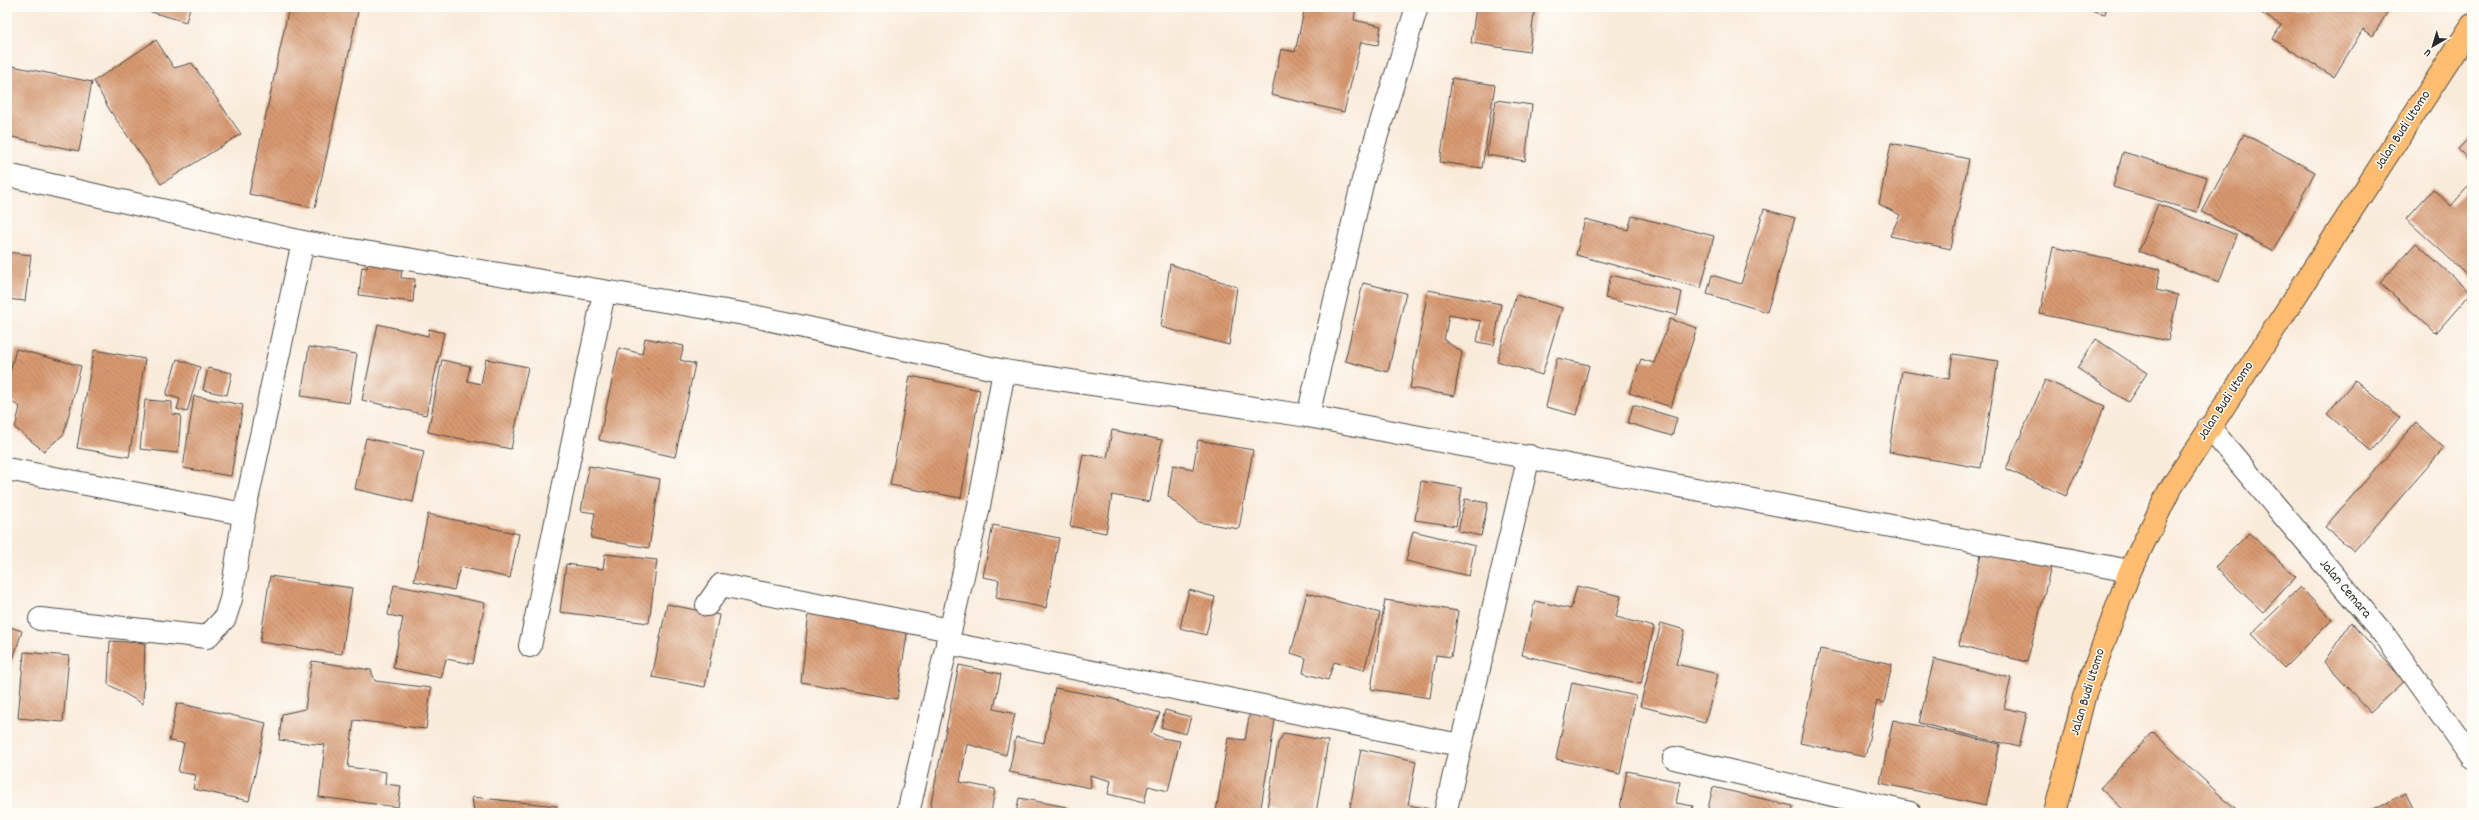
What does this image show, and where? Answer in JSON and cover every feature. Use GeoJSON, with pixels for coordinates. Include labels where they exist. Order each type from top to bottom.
{"type":"FeatureCollection","features":[{"type":"Feature","properties":{"kind":"main road","name":"Jalan Budi Utomo"},"geometry":{"type":"LineString","coordinates":[[2055,813],[2084,697],[2130,571],[2169,490],[2472,25]]}},
{"type":"Feature","properties":{"kind":"street"},"geometry":{"type":"LineString","coordinates":[[1308,416],[1363,180],[1417,7]]}},
{"type":"Feature","properties":{"kind":"street"},"geometry":{"type":"LineString","coordinates":[[7,176],[303,242],[604,293],[744,314],[1004,371],[1308,416],[1528,456],[2130,571]]}},
{"type":"Feature","properties":{"kind":"street"},"geometry":{"type":"LineString","coordinates":[[40,619],[207,637],[226,618],[231,599],[244,514],[303,242]]}},
{"type":"Feature","properties":{"kind":"street"},"geometry":{"type":"LineString","coordinates":[[530,646],[604,293]]}},
{"type":"Feature","properties":{"kind":"street"},"geometry":{"type":"LineString","coordinates":[[908,813],[978,511],[1004,371]]}},
{"type":"Feature","properties":{"kind":"street","name":"Jalan Cemara"},"geometry":{"type":"LineString","coordinates":[[2209,427],[2385,636],[2472,758]]}},
{"type":"Feature","properties":{"kind":"street"},"geometry":{"type":"LineString","coordinates":[[1445,813],[1528,456]]}},
{"type":"Feature","properties":{"kind":"street"},"geometry":{"type":"LineString","coordinates":[[7,469],[244,514]]}},
{"type":"Feature","properties":{"kind":"street"},"geometry":{"type":"LineString","coordinates":[[707,605],[721,585],[949,636],[1460,745]]}},
{"type":"Feature","properties":{"kind":"street"},"geometry":{"type":"LineString","coordinates":[[1674,758],[1910,813]]}},
{"type":"Feature","properties":{"kind":"building"},"geometry":{"type":"Polygon","coordinates":[[[134,7],[190,7],[186,22],[134,7]]]}},
{"type":"Feature","properties":{"kind":"building"},"geometry":{"type":"Polygon","coordinates":[[[289,7],[359,7],[315,208],[249,194],[289,7]]]}},
{"type":"Feature","properties":{"kind":"building"},"geometry":{"type":"Polygon","coordinates":[[[1305,7],[1356,7],[1354,20],[1381,26],[1378,45],[1361,42],[1344,112],[1271,95],[1281,49],[1295,52],[1305,7]]]}},
{"type":"Feature","properties":{"kind":"building"},"geometry":{"type":"Polygon","coordinates":[[[1476,7],[1535,7],[1529,52],[1471,43],[1476,7]]]}},
{"type":"Feature","properties":{"kind":"building"},"geometry":{"type":"Polygon","coordinates":[[[2079,7],[2107,7],[2105,14],[2079,7]]]}},
{"type":"Feature","properties":{"kind":"building"},"geometry":{"type":"Polygon","coordinates":[[[2265,7],[2382,7],[2388,11],[2373,36],[2363,29],[2334,77],[2273,39],[2281,25],[2261,13],[2265,7]]]}},
{"type":"Feature","properties":{"kind":"building"},"geometry":{"type":"Polygon","coordinates":[[[156,40],[174,68],[192,63],[241,134],[161,184],[109,109],[94,81],[156,40]]]}},
{"type":"Feature","properties":{"kind":"building"},"geometry":{"type":"Polygon","coordinates":[[[7,65],[92,82],[79,151],[7,136],[7,65]]]}},
{"type":"Feature","properties":{"kind":"building"},"geometry":{"type":"Polygon","coordinates":[[[1452,78],[1495,85],[1482,168],[1440,162],[1452,78]]]}},
{"type":"Feature","properties":{"kind":"building"},"geometry":{"type":"Polygon","coordinates":[[[1496,100],[1532,105],[1525,161],[1487,155],[1496,100]]]}},
{"type":"Feature","properties":{"kind":"building"},"geometry":{"type":"Polygon","coordinates":[[[2244,134],[2315,172],[2273,251],[2202,212],[2244,134]]]}},
{"type":"Feature","properties":{"kind":"building"},"geometry":{"type":"Polygon","coordinates":[[[2472,135],[2472,163],[2458,149],[2472,135]]]}},
{"type":"Feature","properties":{"kind":"building"},"geometry":{"type":"Polygon","coordinates":[[[1891,143],[1969,159],[1951,249],[1890,236],[1900,215],[1879,204],[1891,143]]]}},
{"type":"Feature","properties":{"kind":"building"},"geometry":{"type":"Polygon","coordinates":[[[2123,152],[2207,177],[2197,212],[2113,187],[2123,152]]]}},
{"type":"Feature","properties":{"kind":"building"},"geometry":{"type":"Polygon","coordinates":[[[2472,182],[2472,279],[2406,219],[2433,189],[2451,206],[2472,182]]]}},
{"type":"Feature","properties":{"kind":"building"},"geometry":{"type":"Polygon","coordinates":[[[2158,204],[2237,235],[2219,282],[2139,251],[2158,204]]]}},
{"type":"Feature","properties":{"kind":"building"},"geometry":{"type":"Polygon","coordinates":[[[1764,209],[1795,218],[1767,312],[1707,294],[1712,275],[1741,284],[1764,209]]]}},
{"type":"Feature","properties":{"kind":"building"},"geometry":{"type":"Polygon","coordinates":[[[1632,216],[1714,236],[1701,288],[1576,255],[1585,219],[1628,230],[1632,216]]]}},
{"type":"Feature","properties":{"kind":"building"},"geometry":{"type":"Polygon","coordinates":[[[2416,243],[2471,293],[2436,333],[2380,283],[2416,243]]]}},
{"type":"Feature","properties":{"kind":"building"},"geometry":{"type":"Polygon","coordinates":[[[2053,247],[2160,269],[2156,290],[2178,295],[2168,341],[2040,314],[2053,247]]]}},
{"type":"Feature","properties":{"kind":"building"},"geometry":{"type":"Polygon","coordinates":[[[7,252],[31,255],[25,301],[7,299],[7,252]]]}},
{"type":"Feature","properties":{"kind":"building"},"geometry":{"type":"Polygon","coordinates":[[[368,263],[402,267],[401,278],[415,279],[413,302],[359,295],[362,267],[367,268],[368,263]]]}},
{"type":"Feature","properties":{"kind":"building"},"geometry":{"type":"Polygon","coordinates":[[[1170,264],[1237,287],[1229,345],[1161,327],[1170,264]]]}},
{"type":"Feature","properties":{"kind":"building"},"geometry":{"type":"Polygon","coordinates":[[[1611,275],[1682,292],[1677,315],[1605,298],[1611,275]]]}},
{"type":"Feature","properties":{"kind":"building"},"geometry":{"type":"Polygon","coordinates":[[[1363,283],[1406,293],[1388,372],[1345,361],[1363,283]]]}},
{"type":"Feature","properties":{"kind":"building"},"geometry":{"type":"Polygon","coordinates":[[[1428,290],[1501,304],[1494,345],[1477,342],[1481,321],[1449,315],[1444,340],[1462,352],[1454,396],[1410,388],[1428,290]]]}},
{"type":"Feature","properties":{"kind":"building"},"geometry":{"type":"Polygon","coordinates":[[[1516,295],[1562,308],[1542,375],[1497,361],[1516,295]]]}},
{"type":"Feature","properties":{"kind":"building"},"geometry":{"type":"Polygon","coordinates":[[[1670,319],[1697,328],[1671,407],[1629,393],[1641,359],[1654,363],[1670,319]]]}},
{"type":"Feature","properties":{"kind":"building"},"geometry":{"type":"Polygon","coordinates":[[[378,324],[428,336],[429,329],[444,333],[426,415],[362,400],[378,324]]]}},
{"type":"Feature","properties":{"kind":"building"},"geometry":{"type":"Polygon","coordinates":[[[645,338],[684,346],[680,360],[695,364],[675,457],[599,440],[619,348],[642,354],[645,338]]]}},
{"type":"Feature","properties":{"kind":"building"},"geometry":{"type":"Polygon","coordinates":[[[2096,339],[2147,373],[2128,402],[2077,368],[2096,339]]]}},
{"type":"Feature","properties":{"kind":"building"},"geometry":{"type":"Polygon","coordinates":[[[309,347],[357,354],[349,403],[301,396],[309,347]]]}},
{"type":"Feature","properties":{"kind":"building"},"geometry":{"type":"Polygon","coordinates":[[[16,349],[81,366],[64,434],[44,451],[15,428],[20,407],[7,399],[7,384],[16,349]]]}},
{"type":"Feature","properties":{"kind":"building"},"geometry":{"type":"Polygon","coordinates":[[[94,350],[145,359],[129,457],[77,448],[94,350]]]}},
{"type":"Feature","properties":{"kind":"building"},"geometry":{"type":"Polygon","coordinates":[[[1953,354],[1998,361],[1981,468],[1889,452],[1902,371],[1949,379],[1953,354]]]}},
{"type":"Feature","properties":{"kind":"building"},"geometry":{"type":"Polygon","coordinates":[[[1557,358],[1589,365],[1577,415],[1546,407],[1557,358]]]}},
{"type":"Feature","properties":{"kind":"building"},"geometry":{"type":"Polygon","coordinates":[[[177,359],[200,367],[187,412],[177,409],[180,399],[166,395],[177,359]]]}},
{"type":"Feature","properties":{"kind":"building"},"geometry":{"type":"Polygon","coordinates":[[[486,359],[528,367],[511,449],[428,432],[442,360],[470,366],[467,381],[481,384],[486,359]]]}},
{"type":"Feature","properties":{"kind":"building"},"geometry":{"type":"Polygon","coordinates":[[[208,368],[232,373],[227,395],[203,390],[208,368]]]}},
{"type":"Feature","properties":{"kind":"building"},"geometry":{"type":"Polygon","coordinates":[[[910,376],[980,390],[961,498],[890,485],[910,376]]]}},
{"type":"Feature","properties":{"kind":"building"},"geometry":{"type":"Polygon","coordinates":[[[2045,380],[2105,406],[2066,496],[2006,469],[2045,380]]]}},
{"type":"Feature","properties":{"kind":"building"},"geometry":{"type":"Polygon","coordinates":[[[2355,380],[2400,417],[2371,451],[2327,414],[2355,380]]]}},
{"type":"Feature","properties":{"kind":"building"},"geometry":{"type":"Polygon","coordinates":[[[194,396],[243,405],[231,476],[183,468],[194,396]]]}},
{"type":"Feature","properties":{"kind":"building"},"geometry":{"type":"Polygon","coordinates":[[[145,400],[172,402],[172,414],[181,415],[178,453],[140,449],[145,400]]]}},
{"type":"Feature","properties":{"kind":"building"},"geometry":{"type":"Polygon","coordinates":[[[1633,405],[1677,418],[1672,436],[1628,423],[1633,405]]]}},
{"type":"Feature","properties":{"kind":"building"},"geometry":{"type":"Polygon","coordinates":[[[2416,423],[2444,448],[2354,551],[2325,527],[2416,423]]]}},
{"type":"Feature","properties":{"kind":"building"},"geometry":{"type":"Polygon","coordinates":[[[1112,430],[1162,440],[1150,502],[1112,495],[1106,533],[1070,526],[1083,454],[1107,458],[1112,430]]]}},
{"type":"Feature","properties":{"kind":"building"},"geometry":{"type":"Polygon","coordinates":[[[366,438],[424,451],[413,502],[355,489],[366,438]]]}},
{"type":"Feature","properties":{"kind":"building"},"geometry":{"type":"Polygon","coordinates":[[[1198,440],[1253,450],[1239,529],[1198,522],[1168,496],[1173,465],[1193,469],[1198,440]]]}},
{"type":"Feature","properties":{"kind":"building"},"geometry":{"type":"Polygon","coordinates":[[[589,466],[660,479],[649,548],[591,538],[595,513],[581,511],[589,466]]]}},
{"type":"Feature","properties":{"kind":"building"},"geometry":{"type":"Polygon","coordinates":[[[1421,481],[1462,488],[1456,526],[1415,520],[1421,481]]]}},
{"type":"Feature","properties":{"kind":"building"},"geometry":{"type":"Polygon","coordinates":[[[1465,499],[1488,503],[1481,536],[1458,531],[1465,499]]]}},
{"type":"Feature","properties":{"kind":"building"},"geometry":{"type":"Polygon","coordinates":[[[428,514],[519,534],[510,578],[460,567],[454,590],[414,581],[428,514]]]}},
{"type":"Feature","properties":{"kind":"building"},"geometry":{"type":"Polygon","coordinates":[[[993,525],[1059,538],[1046,608],[996,598],[999,580],[983,577],[993,525]]]}},
{"type":"Feature","properties":{"kind":"building"},"geometry":{"type":"Polygon","coordinates":[[[1413,531],[1475,546],[1469,576],[1406,561],[1413,531]]]}},
{"type":"Feature","properties":{"kind":"building"},"geometry":{"type":"Polygon","coordinates":[[[2249,533],[2296,577],[2263,612],[2215,567],[2249,533]]]}},
{"type":"Feature","properties":{"kind":"building"},"geometry":{"type":"Polygon","coordinates":[[[1982,550],[2051,567],[2027,662],[1959,645],[1982,550]]]}},
{"type":"Feature","properties":{"kind":"building"},"geometry":{"type":"Polygon","coordinates":[[[605,554],[657,560],[649,623],[560,612],[566,564],[603,569],[605,554]]]}},
{"type":"Feature","properties":{"kind":"building"},"geometry":{"type":"Polygon","coordinates":[[[270,576],[352,588],[342,654],[260,642],[270,576]]]}},
{"type":"Feature","properties":{"kind":"building"},"geometry":{"type":"Polygon","coordinates":[[[394,585],[485,603],[473,664],[446,659],[441,678],[393,668],[403,618],[388,615],[394,585]]]}},
{"type":"Feature","properties":{"kind":"building"},"geometry":{"type":"Polygon","coordinates":[[[1577,586],[1621,596],[1616,617],[1654,627],[1641,684],[1522,655],[1535,601],[1571,609],[1577,586]]]}},
{"type":"Feature","properties":{"kind":"building"},"geometry":{"type":"Polygon","coordinates":[[[2300,587],[2332,620],[2284,668],[2251,634],[2300,587]]]}},
{"type":"Feature","properties":{"kind":"building"},"geometry":{"type":"Polygon","coordinates":[[[1189,590],[1215,597],[1206,635],[1180,628],[1189,590]]]}},
{"type":"Feature","properties":{"kind":"building"},"geometry":{"type":"Polygon","coordinates":[[[1307,593],[1380,613],[1364,670],[1334,662],[1328,680],[1303,673],[1306,658],[1291,653],[1307,593]]]}},
{"type":"Feature","properties":{"kind":"building"},"geometry":{"type":"Polygon","coordinates":[[[1385,600],[1458,611],[1451,657],[1436,655],[1430,698],[1371,689],[1385,600]]]}},
{"type":"Feature","properties":{"kind":"building"},"geometry":{"type":"Polygon","coordinates":[[[667,604],[719,615],[705,687],[652,677],[667,604]]]}},
{"type":"Feature","properties":{"kind":"building"},"geometry":{"type":"Polygon","coordinates":[[[809,612],[908,628],[897,699],[801,682],[809,612]]]}},
{"type":"Feature","properties":{"kind":"building"},"geometry":{"type":"Polygon","coordinates":[[[2351,622],[2404,681],[2370,712],[2324,662],[2351,622]]]}},
{"type":"Feature","properties":{"kind":"building"},"geometry":{"type":"Polygon","coordinates":[[[1661,623],[1685,630],[1676,664],[1718,674],[1705,723],[1640,706],[1661,623]]]}},
{"type":"Feature","properties":{"kind":"building"},"geometry":{"type":"Polygon","coordinates":[[[7,626],[22,631],[7,678],[7,626]]]}},
{"type":"Feature","properties":{"kind":"building"},"geometry":{"type":"Polygon","coordinates":[[[110,641],[145,643],[143,704],[108,684],[110,641]]]}},
{"type":"Feature","properties":{"kind":"building"},"geometry":{"type":"Polygon","coordinates":[[[1820,649],[1892,664],[1884,703],[1877,701],[1865,757],[1800,743],[1820,649]]]}},
{"type":"Feature","properties":{"kind":"building"},"geometry":{"type":"Polygon","coordinates":[[[24,652],[69,656],[63,722],[18,718],[24,652]]]}},
{"type":"Feature","properties":{"kind":"building"},"geometry":{"type":"Polygon","coordinates":[[[1934,659],[2011,678],[2004,708],[2027,713],[2019,747],[1919,723],[1934,659]]]}},
{"type":"Feature","properties":{"kind":"building"},"geometry":{"type":"Polygon","coordinates":[[[312,661],[371,670],[375,681],[431,688],[426,729],[354,720],[348,767],[386,772],[385,784],[401,786],[398,807],[319,797],[325,745],[279,740],[282,714],[305,709],[312,661]]]}},
{"type":"Feature","properties":{"kind":"building"},"geometry":{"type":"Polygon","coordinates":[[[959,665],[1001,674],[994,709],[1015,714],[1006,755],[967,744],[960,782],[995,789],[991,813],[929,813],[959,665]]]}},
{"type":"Feature","properties":{"kind":"building"},"geometry":{"type":"Polygon","coordinates":[[[1572,682],[1636,696],[1620,774],[1556,759],[1572,682]]]}},
{"type":"Feature","properties":{"kind":"building"},"geometry":{"type":"Polygon","coordinates":[[[1055,688],[1109,698],[1160,713],[1151,733],[1162,738],[1180,741],[1168,791],[1148,786],[1144,803],[1108,794],[1111,781],[1090,775],[1091,788],[1009,772],[1016,737],[1044,743],[1055,688]]]}},
{"type":"Feature","properties":{"kind":"building"},"geometry":{"type":"Polygon","coordinates":[[[177,703],[266,723],[249,801],[193,789],[196,775],[178,772],[184,743],[169,741],[177,703]]]}},
{"type":"Feature","properties":{"kind":"building"},"geometry":{"type":"Polygon","coordinates":[[[1165,710],[1191,717],[1186,734],[1161,727],[1165,710]]]}},
{"type":"Feature","properties":{"kind":"building"},"geometry":{"type":"Polygon","coordinates":[[[1250,711],[1276,715],[1260,813],[1216,812],[1228,738],[1245,740],[1250,711]]]}},
{"type":"Feature","properties":{"kind":"building"},"geometry":{"type":"Polygon","coordinates":[[[1893,720],[2000,744],[1986,806],[1880,783],[1893,720]]]}},
{"type":"Feature","properties":{"kind":"building"},"geometry":{"type":"Polygon","coordinates":[[[2153,732],[2239,813],[2127,813],[2100,788],[2153,732]]]}},
{"type":"Feature","properties":{"kind":"building"},"geometry":{"type":"Polygon","coordinates":[[[1284,733],[1328,741],[1316,813],[1297,813],[1267,808],[1278,743],[1284,733]]]}},
{"type":"Feature","properties":{"kind":"building"},"geometry":{"type":"Polygon","coordinates":[[[1361,749],[1416,761],[1408,805],[1430,809],[1429,813],[1349,813],[1361,749]]]}},
{"type":"Feature","properties":{"kind":"building"},"geometry":{"type":"Polygon","coordinates":[[[1627,771],[1680,782],[1676,803],[1693,806],[1691,813],[1619,813],[1627,771]]]}},
{"type":"Feature","properties":{"kind":"building"},"geometry":{"type":"Polygon","coordinates":[[[1713,787],[1793,806],[1792,813],[1707,813],[1713,787]]]}},
{"type":"Feature","properties":{"kind":"building"},"geometry":{"type":"Polygon","coordinates":[[[2406,793],[2416,813],[2365,813],[2406,793]]]}},
{"type":"Feature","properties":{"kind":"building"},"geometry":{"type":"Polygon","coordinates":[[[472,797],[557,806],[556,813],[474,813],[472,797]]]}},
{"type":"Feature","properties":{"kind":"building"},"geometry":{"type":"Polygon","coordinates":[[[1019,798],[1067,807],[1066,813],[1016,813],[1019,798]]]}}]}
